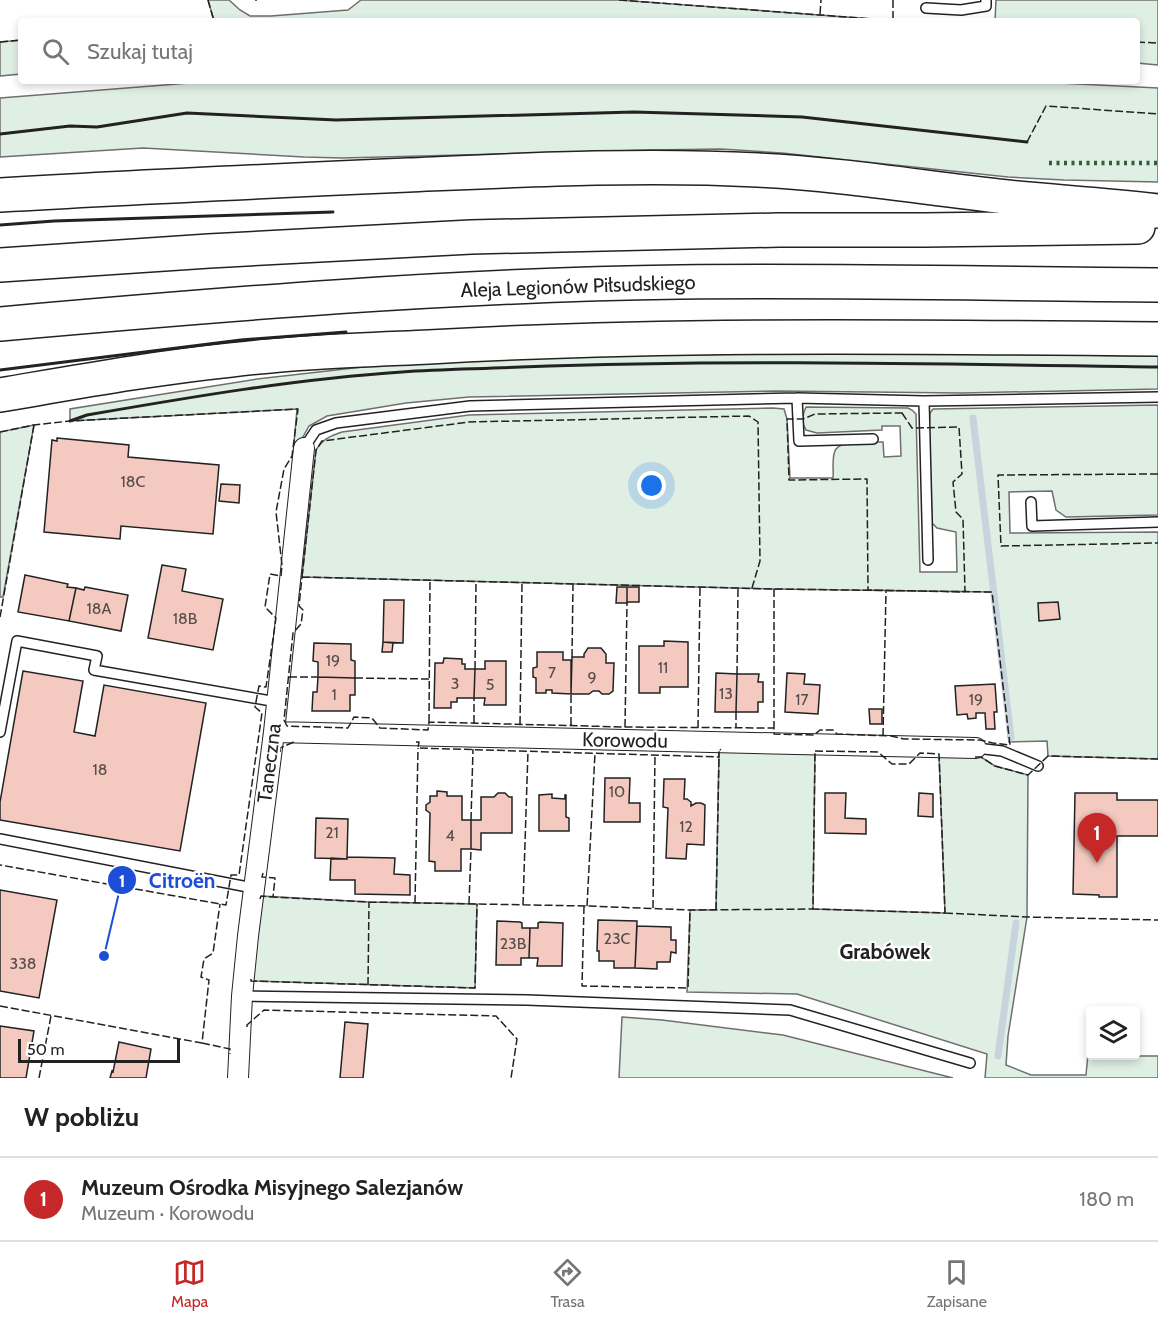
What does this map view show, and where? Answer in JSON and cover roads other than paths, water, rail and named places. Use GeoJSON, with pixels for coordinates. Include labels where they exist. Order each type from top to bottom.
{"type":"FeatureCollection","features":[{"type":"Feature","properties":{"kind":"highway"},"geometry":{"type":"LineString","coordinates":[[0,195],[480,172],[668,167],[837,175],[1008,197],[1158,211]]}},
{"type":"Feature","properties":{"kind":"highway"},"geometry":{"type":"LineString","coordinates":[[0,265],[471,237],[779,230],[1158,226]]}},
{"type":"Feature","properties":{"kind":"highway","name":"Aleja Legionów Piłsudskiego"},"geometry":{"type":"LineString","coordinates":[[0,324],[227,304],[513,287],[806,281],[1158,285]]}},
{"type":"Feature","properties":{"kind":"highway"},"geometry":{"type":"LineString","coordinates":[[0,395],[230,360],[467,345],[643,339],[848,337],[1158,339]]}},
{"type":"Feature","properties":{"kind":"street","name":"Taneczna"},"geometry":{"type":"LineString","coordinates":[[238,1078],[242,996],[253,888],[274,732],[304,448]]}},
{"type":"Feature","properties":{"kind":"street","name":"Korowodu"},"geometry":{"type":"LineString","coordinates":[[274,732],[976,747]]}},
{"type":"Feature","properties":{"kind":"lane"},"geometry":{"type":"LineString","coordinates":[[926,8],[961,10],[986,6],[986,0]]}},
{"type":"Feature","properties":{"kind":"lane"},"geometry":{"type":"LineString","coordinates":[[304,448],[316,430],[336,423],[470,406],[797,398],[924,401],[1158,396]]}},
{"type":"Feature","properties":{"kind":"lane"},"geometry":{"type":"LineString","coordinates":[[797,398],[799,441],[873,438]]}},
{"type":"Feature","properties":{"kind":"lane"},"geometry":{"type":"LineString","coordinates":[[924,401],[928,560]]}},
{"type":"Feature","properties":{"kind":"lane"},"geometry":{"type":"LineString","coordinates":[[1030,502],[1032,526],[1158,522]]}},
{"type":"Feature","properties":{"kind":"lane"},"geometry":{"type":"LineString","coordinates":[[0,732],[17,641],[96,656],[94,670],[277,702]]}},
{"type":"Feature","properties":{"kind":"lane"},"geometry":{"type":"LineString","coordinates":[[976,747],[1002,751],[1038,766]]}},
{"type":"Feature","properties":{"kind":"lane"},"geometry":{"type":"LineString","coordinates":[[0,838],[253,888]]}},
{"type":"Feature","properties":{"kind":"lane"},"geometry":{"type":"LineString","coordinates":[[242,996],[539,1001],[790,1010],[970,1063]]}},
{"type":"Feature","properties":{"kind":"waterway"},"geometry":{"type":"LineString","coordinates":[[973,418],[1011,738]]}},
{"type":"Feature","properties":{"kind":"waterway"},"geometry":{"type":"LineString","coordinates":[[998,1056],[1016,923]]}},
{"type":"Feature","properties":{"kind":"place","name":"Muzeum Ośrodka Misyjnego Salezjanów"},"geometry":{"type":"Point","coordinates":[1097,863]}},
{"type":"Feature","properties":{"kind":"place","name":"Citroën"},"geometry":{"type":"Point","coordinates":[104,956]}},
{"type":"Feature","properties":{"kind":"district","name":"Grabówek"},"geometry":{"type":"Point","coordinates":[885,951]}}]}
